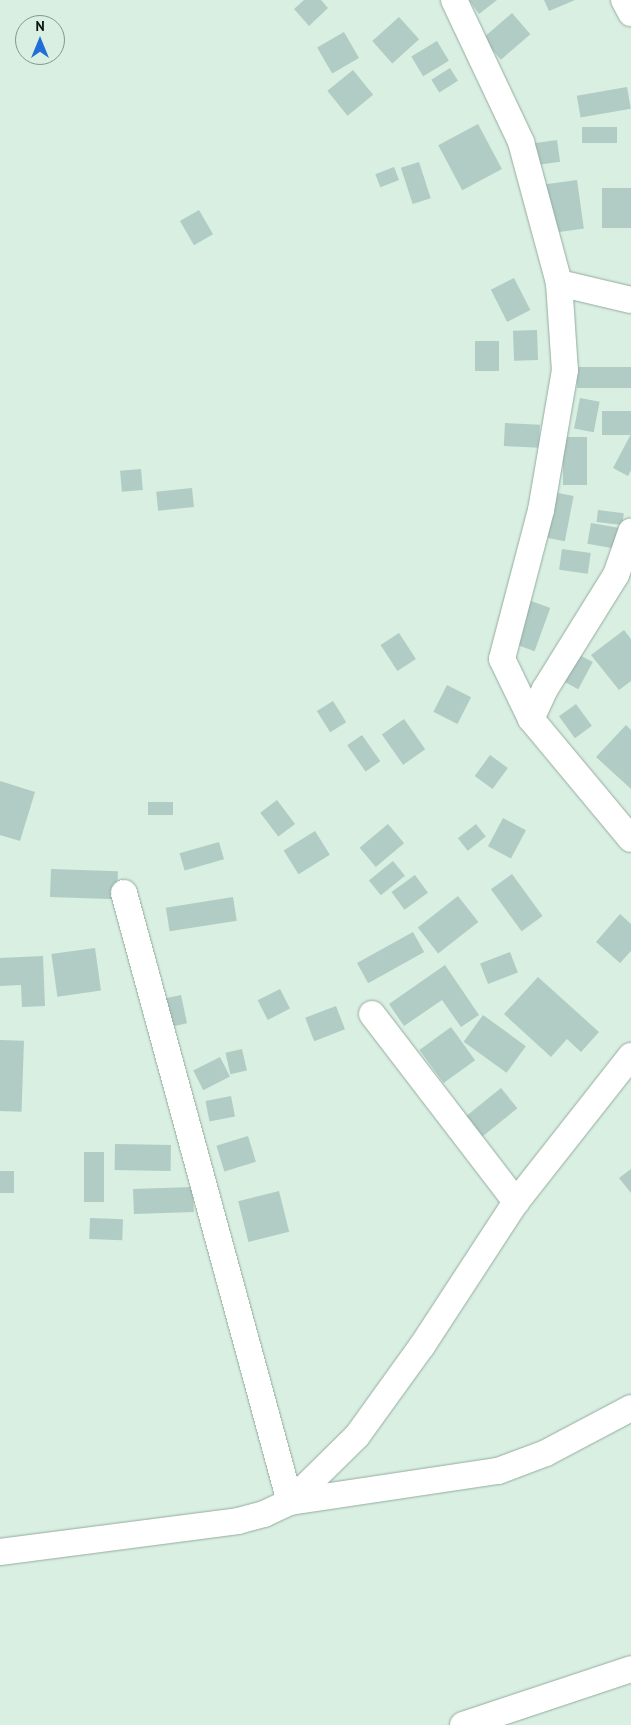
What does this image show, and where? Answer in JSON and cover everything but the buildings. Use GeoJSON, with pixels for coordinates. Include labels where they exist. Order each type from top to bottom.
{"type":"FeatureCollection","features":[{"type":"Feature","properties":{"kind":"street"},"geometry":{"type":"LineString","coordinates":[[454,0],[521,142],[559,283],[565,370],[541,510],[502,659],[531,718],[631,839]]}},
{"type":"Feature","properties":{"kind":"street"},"geometry":{"type":"LineString","coordinates":[[624,0],[631,14]]}},
{"type":"Feature","properties":{"kind":"street"},"geometry":{"type":"LineString","coordinates":[[559,283],[631,300]]}},
{"type":"Feature","properties":{"kind":"street"},"geometry":{"type":"LineString","coordinates":[[531,718],[545,690],[616,574],[631,532]]}},
{"type":"Feature","properties":{"kind":"street"},"geometry":{"type":"LineString","coordinates":[[124,893],[290,1502]]}},
{"type":"Feature","properties":{"kind":"street"},"geometry":{"type":"LineString","coordinates":[[372,1014],[516,1202]]}},
{"type":"Feature","properties":{"kind":"street"},"geometry":{"type":"LineString","coordinates":[[290,1502],[357,1436],[422,1346],[516,1202],[631,1056]]}},
{"type":"Feature","properties":{"kind":"street"},"geometry":{"type":"LineString","coordinates":[[0,1552],[238,1521],[264,1514],[290,1502],[498,1472],[546,1453],[631,1408]]}},
{"type":"Feature","properties":{"kind":"street"},"geometry":{"type":"LineString","coordinates":[[463,1725],[506,1718],[631,1669]]}}]}
